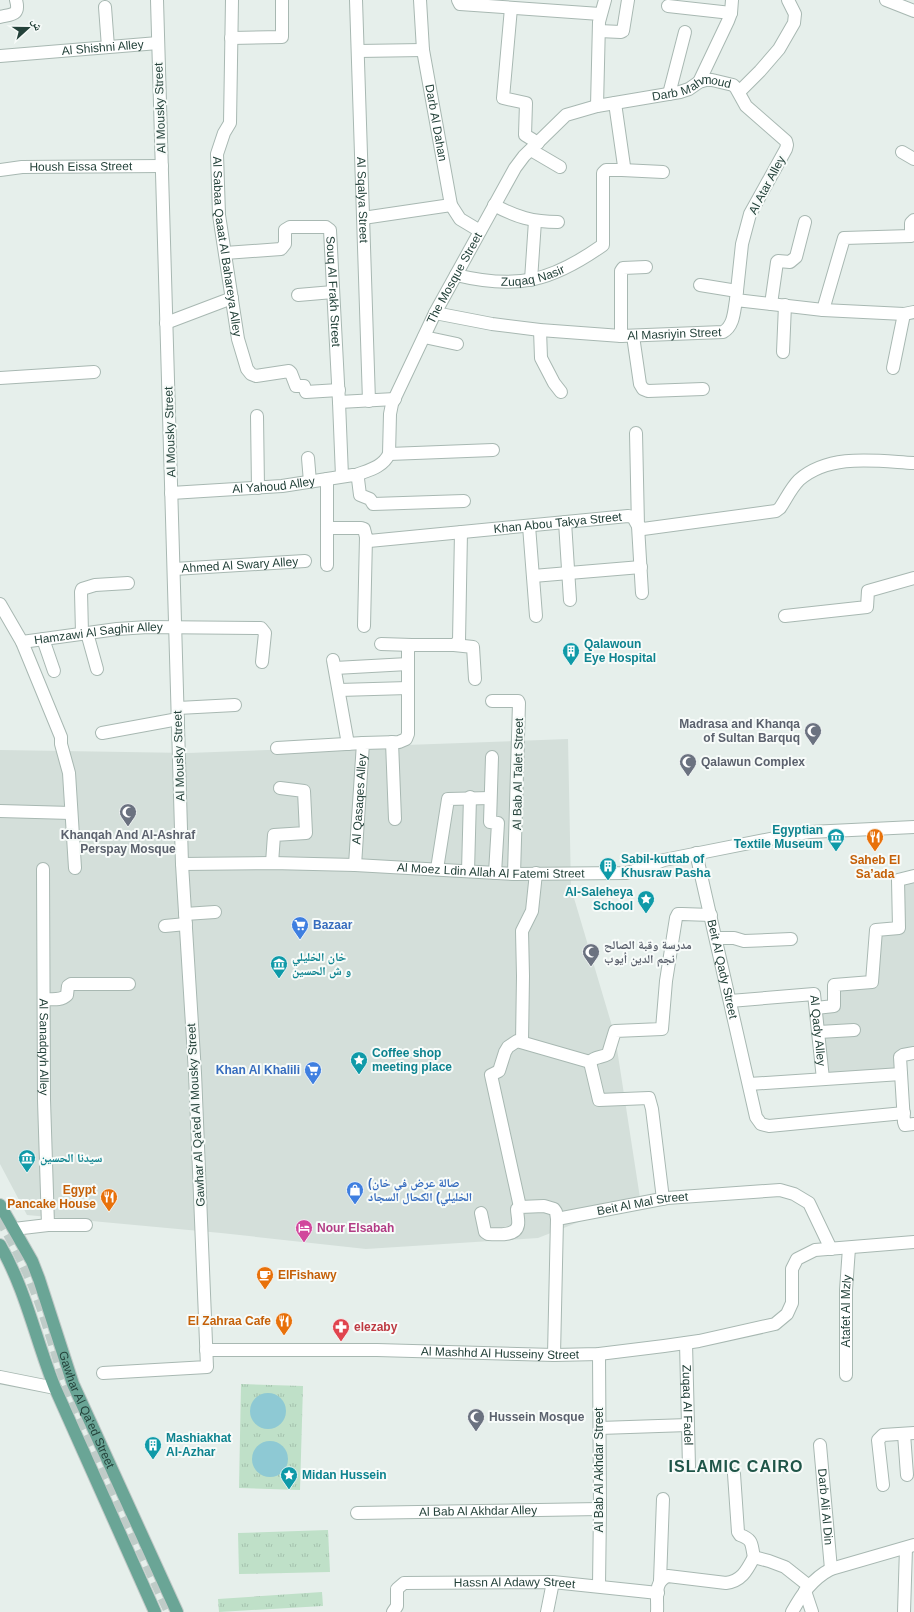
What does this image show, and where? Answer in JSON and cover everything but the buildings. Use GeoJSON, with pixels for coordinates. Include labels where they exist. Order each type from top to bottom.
{"type":"FeatureCollection","features":[{"type":"Feature","properties":{"kind":"main road","name":"Gawhar Al Qa'ed Street"},"geometry":{"type":"LineString","coordinates":[[0,1205],[39,1279],[73,1384],[177,1612]]}},
{"type":"Feature","properties":{"kind":"main road","name":"Gawhar Al Qa'ed Street"},"geometry":{"type":"LineString","coordinates":[[0,1245],[14,1273],[30,1313],[47,1369],[55,1388],[155,1612]]}},
{"type":"Feature","properties":{"kind":"street"},"geometry":{"type":"LineString","coordinates":[[0,17],[14,14],[16,12],[18,8],[16,0]]}},
{"type":"Feature","properties":{"kind":"street","name":"Al Mousky Street"},"geometry":{"type":"LineString","coordinates":[[157,0],[182,864]]}},
{"type":"Feature","properties":{"kind":"street","name":"Al Sabaa Qaaat Al Bahareya Alley"},"geometry":{"type":"LineString","coordinates":[[232,0],[230,123],[222,138],[217,154],[219,215],[238,338],[247,369],[251,374],[256,376],[289,371],[292,373],[296,386],[304,386],[306,392],[339,396]]}},
{"type":"Feature","properties":{"kind":"street"},"geometry":{"type":"LineString","coordinates":[[231,38],[282,37],[282,0]]}},
{"type":"Feature","properties":{"kind":"street","name":"Al Sqalya Street"},"geometry":{"type":"LineString","coordinates":[[356,0],[369,401]]}},
{"type":"Feature","properties":{"kind":"street","name":"Darb Al Dahan"},"geometry":{"type":"LineString","coordinates":[[420,0],[423,50],[451,205],[460,219],[480,231]]}},
{"type":"Feature","properties":{"kind":"street"},"geometry":{"type":"LineString","coordinates":[[458,0],[460,4],[600,14]]}},
{"type":"Feature","properties":{"kind":"street"},"geometry":{"type":"LineString","coordinates":[[597,106],[600,14],[605,0]]}},
{"type":"Feature","properties":{"kind":"street"},"geometry":{"type":"LineString","coordinates":[[599,31],[623,31],[628,0]]}},
{"type":"Feature","properties":{"kind":"street"},"geometry":{"type":"LineString","coordinates":[[699,82],[731,13],[732,0]]}},
{"type":"Feature","properties":{"kind":"street"},"geometry":{"type":"LineString","coordinates":[[739,92],[779,49],[794,23],[795,14],[788,0]]}},
{"type":"Feature","properties":{"kind":"street"},"geometry":{"type":"LineString","coordinates":[[886,0],[914,11]]}},
{"type":"Feature","properties":{"kind":"street"},"geometry":{"type":"LineString","coordinates":[[668,6],[731,13]]}},
{"type":"Feature","properties":{"kind":"street"},"geometry":{"type":"LineString","coordinates":[[105,7],[108,47]]}},
{"type":"Feature","properties":{"kind":"street"},"geometry":{"type":"LineString","coordinates":[[511,8],[503,98],[526,103],[525,135],[534,146],[560,167]]}},
{"type":"Feature","properties":{"kind":"street"},"geometry":{"type":"LineString","coordinates":[[669,94],[685,32]]}},
{"type":"Feature","properties":{"kind":"street","name":"Al Shishni Alley"},"geometry":{"type":"LineString","coordinates":[[0,56],[158,43]]}},
{"type":"Feature","properties":{"kind":"street"},"geometry":{"type":"LineString","coordinates":[[358,51],[423,50]]}},
{"type":"Feature","properties":{"kind":"street","name":"Darb Mahmoud"},"geometry":{"type":"LineString","coordinates":[[597,106],[669,94],[689,89],[699,82],[712,80],[733,85],[739,92],[746,106],[786,141]]}},
{"type":"Feature","properties":{"kind":"street"},"geometry":{"type":"LineString","coordinates":[[615,103],[624,166],[622,170],[663,172]]}},
{"type":"Feature","properties":{"kind":"street","name":"The Mosque Street"},"geometry":{"type":"LineString","coordinates":[[390,454],[390,414],[395,399],[435,313],[515,168],[534,146],[562,118],[597,106]]}},
{"type":"Feature","properties":{"kind":"street","name":"Al Atar Alley"},"geometry":{"type":"LineString","coordinates":[[736,295],[742,244],[750,214],[786,149],[786,141]]}},
{"type":"Feature","properties":{"kind":"street"},"geometry":{"type":"LineString","coordinates":[[902,152],[914,160]]}},
{"type":"Feature","properties":{"kind":"street","name":"Housh Eissa Street"},"geometry":{"type":"LineString","coordinates":[[0,170],[22,168],[162,166]]}},
{"type":"Feature","properties":{"kind":"street","name":"Zuqaq Nasir"},"geometry":{"type":"LineString","coordinates":[[456,274],[482,281],[509,282],[531,280],[561,271],[584,258],[603,245],[603,173],[606,170],[622,170]]}},
{"type":"Feature","properties":{"kind":"street"},"geometry":{"type":"LineString","coordinates":[[363,218],[451,205]]}},
{"type":"Feature","properties":{"kind":"street"},"geometry":{"type":"LineString","coordinates":[[494,205],[514,215],[535,221],[558,222]]}},
{"type":"Feature","properties":{"kind":"street"},"geometry":{"type":"LineString","coordinates":[[824,310],[844,238],[911,236],[911,223],[914,220]]}},
{"type":"Feature","properties":{"kind":"street"},"geometry":{"type":"LineString","coordinates":[[531,280],[535,221]]}},
{"type":"Feature","properties":{"kind":"street"},"geometry":{"type":"LineString","coordinates":[[771,304],[777,262],[790,262],[796,258],[805,222]]}},
{"type":"Feature","properties":{"kind":"street","name":"Souq Al Frakh Street"},"geometry":{"type":"LineString","coordinates":[[225,253],[281,249],[285,244],[285,230],[290,227],[329,228],[342,476]]}},
{"type":"Feature","properties":{"kind":"street"},"geometry":{"type":"LineString","coordinates":[[646,267],[623,268],[621,271],[627,336],[640,384],[643,389],[648,391],[703,389]]}},
{"type":"Feature","properties":{"kind":"street"},"geometry":{"type":"LineString","coordinates":[[700,285],[771,304],[824,310],[909,313],[893,368]]}},
{"type":"Feature","properties":{"kind":"street"},"geometry":{"type":"LineString","coordinates":[[298,295],[333,292]]}},
{"type":"Feature","properties":{"kind":"street","name":"Al Masriyin Street"},"geometry":{"type":"LineString","coordinates":[[435,313],[492,324],[540,330],[627,336],[723,332],[731,325],[736,295]]}},
{"type":"Feature","properties":{"kind":"street"},"geometry":{"type":"LineString","coordinates":[[166,323],[232,298]]}},
{"type":"Feature","properties":{"kind":"street"},"geometry":{"type":"LineString","coordinates":[[783,352],[785,305]]}},
{"type":"Feature","properties":{"kind":"street"},"geometry":{"type":"LineString","coordinates":[[540,330],[541,358],[561,392]]}},
{"type":"Feature","properties":{"kind":"street"},"geometry":{"type":"LineString","coordinates":[[424,337],[457,344]]}},
{"type":"Feature","properties":{"kind":"street"},"geometry":{"type":"LineString","coordinates":[[0,378],[94,372]]}},
{"type":"Feature","properties":{"kind":"street"},"geometry":{"type":"LineString","coordinates":[[339,396],[369,401],[395,399]]}},
{"type":"Feature","properties":{"kind":"street"},"geometry":{"type":"LineString","coordinates":[[257,416],[258,488]]}},
{"type":"Feature","properties":{"kind":"street"},"geometry":{"type":"LineString","coordinates":[[636,433],[638,526],[642,593]]}},
{"type":"Feature","properties":{"kind":"street"},"geometry":{"type":"LineString","coordinates":[[464,502],[373,504],[370,499],[359,494],[358,478],[356,475],[379,466],[390,454],[493,450]]}},
{"type":"Feature","properties":{"kind":"street"},"geometry":{"type":"LineString","coordinates":[[308,458],[310,482]]}},
{"type":"Feature","properties":{"kind":"street","name":"Khan Abou Takya Street"},"geometry":{"type":"LineString","coordinates":[[327,528],[361,528],[364,529],[366,537],[369,541],[628,516],[633,517],[638,526],[643,529],[776,511],[780,508],[798,481],[809,473],[827,465],[857,460],[914,463]]}},
{"type":"Feature","properties":{"kind":"street","name":"Al Yahoud Alley"},"geometry":{"type":"LineString","coordinates":[[171,493],[282,486],[356,475]]}},
{"type":"Feature","properties":{"kind":"street"},"geometry":{"type":"LineString","coordinates":[[327,479],[327,565]]}},
{"type":"Feature","properties":{"kind":"street"},"geometry":{"type":"LineString","coordinates":[[565,522],[570,600]]}},
{"type":"Feature","properties":{"kind":"street"},"geometry":{"type":"LineString","coordinates":[[529,526],[536,616]]}},
{"type":"Feature","properties":{"kind":"street"},"geometry":{"type":"LineString","coordinates":[[454,645],[459,641],[461,532]]}},
{"type":"Feature","properties":{"kind":"street"},"geometry":{"type":"LineString","coordinates":[[364,626],[366,537]]}},
{"type":"Feature","properties":{"kind":"street","name":"Ahmed Al Swary Alley"},"geometry":{"type":"LineString","coordinates":[[174,569],[305,561]]}},
{"type":"Feature","properties":{"kind":"street"},"geometry":{"type":"LineString","coordinates":[[533,576],[641,567]]}},
{"type":"Feature","properties":{"kind":"street"},"geometry":{"type":"LineString","coordinates":[[785,616],[867,607],[868,591],[914,578]]}},
{"type":"Feature","properties":{"kind":"street"},"geometry":{"type":"LineString","coordinates":[[97,669],[84,633],[82,588],[88,586],[128,583]]}},
{"type":"Feature","properties":{"kind":"street"},"geometry":{"type":"LineString","coordinates":[[0,604],[22,642],[61,738],[61,744],[69,773],[75,868]]}},
{"type":"Feature","properties":{"kind":"street","name":"Hamzawi Al Saghir Alley"},"geometry":{"type":"LineString","coordinates":[[22,642],[133,628],[261,628],[264,633],[262,662]]}},
{"type":"Feature","properties":{"kind":"street"},"geometry":{"type":"LineString","coordinates":[[43,639],[54,671]]}},
{"type":"Feature","properties":{"kind":"street"},"geometry":{"type":"LineString","coordinates":[[381,644],[454,645],[473,647],[475,679]]}},
{"type":"Feature","properties":{"kind":"street","name":"Al Qasaqes Alley"},"geometry":{"type":"LineString","coordinates":[[355,864],[363,743],[392,742],[406,739],[408,734],[408,649],[412,645]]}},
{"type":"Feature","properties":{"kind":"street"},"geometry":{"type":"LineString","coordinates":[[348,744],[334,664],[408,664]]}},
{"type":"Feature","properties":{"kind":"street"},"geometry":{"type":"LineString","coordinates":[[339,690],[408,688]]}},
{"type":"Feature","properties":{"kind":"street","name":"Al Bab Al Talet Street"},"geometry":{"type":"LineString","coordinates":[[492,701],[519,703],[514,874]]}},
{"type":"Feature","properties":{"kind":"street"},"geometry":{"type":"LineString","coordinates":[[102,733],[178,714],[235,705]]}},
{"type":"Feature","properties":{"kind":"street"},"geometry":{"type":"LineString","coordinates":[[392,742],[395,819]]}},
{"type":"Feature","properties":{"kind":"street"},"geometry":{"type":"LineString","coordinates":[[277,748],[363,743]]}},
{"type":"Feature","properties":{"kind":"street"},"geometry":{"type":"LineString","coordinates":[[490,822],[492,758]]}},
{"type":"Feature","properties":{"kind":"street"},"geometry":{"type":"LineString","coordinates":[[272,863],[274,835],[306,833],[304,791],[280,788]]}},
{"type":"Feature","properties":{"kind":"street"},"geometry":{"type":"LineString","coordinates":[[468,871],[470,797]]}},
{"type":"Feature","properties":{"kind":"street"},"geometry":{"type":"LineString","coordinates":[[437,869],[448,798],[490,798]]}},
{"type":"Feature","properties":{"kind":"street"},"geometry":{"type":"LineString","coordinates":[[0,811],[71,813]]}},
{"type":"Feature","properties":{"kind":"street"},"geometry":{"type":"LineString","coordinates":[[470,824],[490,822],[498,823],[495,873]]}},
{"type":"Feature","properties":{"kind":"street","name":"Al Moez Ldin Allah Al Fatemi Street"},"geometry":{"type":"LineString","coordinates":[[182,864],[355,864],[514,874],[630,872],[659,861],[810,832],[914,827]]}},
{"type":"Feature","properties":{"kind":"street","name":"Beit Al Qady Street"},"geometry":{"type":"LineString","coordinates":[[696,853],[756,1117],[761,1124],[769,1126],[904,1113]]}},
{"type":"Feature","properties":{"kind":"street","name":"Gawhar Al Qa'ed Al Mousky Street"},"geometry":{"type":"LineString","coordinates":[[102,1373],[207,1367],[195,1073],[182,864]]}},
{"type":"Feature","properties":{"kind":"street","name":"Al Sanadqyh Alley"},"geometry":{"type":"LineString","coordinates":[[43,869],[44,1100],[48,1224]]}},
{"type":"Feature","properties":{"kind":"street"},"geometry":{"type":"LineString","coordinates":[[522,1042],[522,931],[532,911],[536,874]]}},
{"type":"Feature","properties":{"kind":"street"},"geometry":{"type":"LineString","coordinates":[[816,1008],[834,1006],[834,985],[872,982],[876,930],[899,928],[898,880],[914,876]]}},
{"type":"Feature","properties":{"kind":"street"},"geometry":{"type":"LineString","coordinates":[[164,926],[215,912]]}},
{"type":"Feature","properties":{"kind":"street"},"geometry":{"type":"LineString","coordinates":[[590,1062],[593,1058],[608,1054],[615,1031],[662,1029],[666,980],[676,918],[678,914],[711,914]]}},
{"type":"Feature","properties":{"kind":"street"},"geometry":{"type":"LineString","coordinates":[[716,938],[734,938],[744,941],[791,939]]}},
{"type":"Feature","properties":{"kind":"street"},"geometry":{"type":"LineString","coordinates":[[44,999],[60,1000],[65,998],[67,995],[68,986],[73,983],[129,984]]}},
{"type":"Feature","properties":{"kind":"street","name":"Al Qady Alley"},"geometry":{"type":"LineString","coordinates":[[730,1001],[814,994],[823,1079]]}},
{"type":"Feature","properties":{"kind":"street"},"geometry":{"type":"LineString","coordinates":[[819,1032],[854,1030]]}},
{"type":"Feature","properties":{"kind":"street"},"geometry":{"type":"LineString","coordinates":[[481,1213],[485,1232],[488,1234],[509,1234],[515,1231],[518,1226],[517,1213],[520,1207],[491,1075],[499,1071],[508,1047],[517,1041],[590,1062]]}},
{"type":"Feature","properties":{"kind":"street"},"geometry":{"type":"LineString","coordinates":[[914,1053],[901,1055],[905,1125],[914,1124]]}},
{"type":"Feature","properties":{"kind":"street"},"geometry":{"type":"LineString","coordinates":[[590,1062],[599,1100],[649,1098],[652,1110],[663,1199]]}},
{"type":"Feature","properties":{"kind":"street"},"geometry":{"type":"LineString","coordinates":[[749,1084],[901,1074]]}},
{"type":"Feature","properties":{"kind":"street","name":"Beit Al Mal Street"},"geometry":{"type":"LineString","coordinates":[[557,1219],[663,1199],[780,1190],[794,1194],[809,1203],[831,1249]]}},
{"type":"Feature","properties":{"kind":"street"},"geometry":{"type":"LineString","coordinates":[[520,1207],[544,1206],[554,1209],[557,1219],[554,1355]]}},
{"type":"Feature","properties":{"kind":"street"},"geometry":{"type":"LineString","coordinates":[[14,1229],[48,1224],[86,1225]]}},
{"type":"Feature","properties":{"kind":"street"},"geometry":{"type":"LineString","coordinates":[[831,1249],[914,1242]]}},
{"type":"Feature","properties":{"kind":"street","name":"Atafet Al Mzly"},"geometry":{"type":"LineString","coordinates":[[846,1375],[846,1290],[849,1248]]}},
{"type":"Feature","properties":{"kind":"street","name":"Al Mashhd Al Husseiny Street"},"geometry":{"type":"LineString","coordinates":[[206,1350],[377,1350],[554,1355],[599,1354],[686,1343],[775,1324],[787,1314],[792,1304],[792,1268],[797,1259],[815,1250],[831,1249]]}},
{"type":"Feature","properties":{"kind":"street","name":"Zuqaq Al Fadel"},"geometry":{"type":"LineString","coordinates":[[686,1343],[689,1467]]}},
{"type":"Feature","properties":{"kind":"street","name":"Al Bab Al Akhdar Street"},"geometry":{"type":"LineString","coordinates":[[598,1586],[600,1509],[599,1354]]}},
{"type":"Feature","properties":{"kind":"street"},"geometry":{"type":"LineString","coordinates":[[0,1377],[55,1388]]}},
{"type":"Feature","properties":{"kind":"street"},"geometry":{"type":"LineString","coordinates":[[600,1428],[688,1425]]}},
{"type":"Feature","properties":{"kind":"street"},"geometry":{"type":"LineString","coordinates":[[883,1485],[878,1440],[883,1435],[909,1433],[908,1475]]}},
{"type":"Feature","properties":{"kind":"street","name":"Darb Ali Al Din"},"geometry":{"type":"LineString","coordinates":[[820,1445],[831,1568]]}},
{"type":"Feature","properties":{"kind":"street"},"geometry":{"type":"LineString","coordinates":[[660,1581],[668,1576],[726,1583],[736,1581],[744,1574],[754,1557],[750,1541],[738,1532],[734,1474]]}},
{"type":"Feature","properties":{"kind":"street"},"geometry":{"type":"LineString","coordinates":[[657,1612],[658,1585],[660,1581],[663,1499]]}},
{"type":"Feature","properties":{"kind":"street","name":"Al Bab Al Akhdar Alley"},"geometry":{"type":"LineString","coordinates":[[357,1513],[600,1509]]}},
{"type":"Feature","properties":{"kind":"street"},"geometry":{"type":"LineString","coordinates":[[792,1612],[807,1589],[820,1575],[831,1568],[910,1547],[904,1612]]}},
{"type":"Feature","properties":{"kind":"street"},"geometry":{"type":"LineString","coordinates":[[754,1557],[785,1567],[807,1589],[812,1612]]}},
{"type":"Feature","properties":{"kind":"street"},"geometry":{"type":"LineString","coordinates":[[546,1612],[553,1582]]}},
{"type":"Feature","properties":{"kind":"street","name":"Hassn Al Adawy Street"},"geometry":{"type":"LineString","coordinates":[[393,1612],[397,1606],[396,1589],[404,1583],[553,1582],[658,1593]]}},
{"type":"Feature","properties":{"kind":"shaded area"},"geometry":{"type":"Polygon","coordinates":[[[568,739],[571,888],[615,1036],[640,1198],[538,1238],[366,1249],[221,1233],[27,1215],[0,1164],[0,750],[188,753],[568,739]]]}},
{"type":"Feature","properties":{"kind":"shaded area"},"geometry":{"type":"Polygon","coordinates":[[[914,873],[914,1050],[897,1071],[826,1077],[819,1005],[833,1005],[833,983],[871,980],[874,929],[897,928],[897,877],[914,873]]]}},
{"type":"Feature","properties":{"kind":"green space"},"geometry":{"type":"Polygon","coordinates":[[[241,1384],[303,1386],[300,1490],[239,1488],[241,1384]]]}},
{"type":"Feature","properties":{"kind":"green space"},"geometry":{"type":"Polygon","coordinates":[[[328,1530],[330,1572],[239,1574],[238,1533],[328,1530]]]}},
{"type":"Feature","properties":{"kind":"green space"},"geometry":{"type":"Polygon","coordinates":[[[322,1592],[323,1606],[219,1612],[218,1599],[322,1592]]]}},
{"type":"Feature","properties":{"kind":"water"},"geometry":{"type":"Polygon","coordinates":[[[268,1393],[278,1396],[283,1401],[286,1411],[283,1421],[278,1426],[268,1429],[258,1426],[253,1421],[250,1411],[253,1401],[258,1396],[268,1393]]]}},
{"type":"Feature","properties":{"kind":"water"},"geometry":{"type":"Polygon","coordinates":[[[274,1441],[283,1446],[287,1452],[287,1466],[283,1472],[274,1477],[266,1477],[257,1472],[253,1466],[252,1455],[257,1446],[263,1442],[274,1441]]]}},
{"type":"Feature","properties":{"kind":"tunnel"},"geometry":{"type":"LineString","coordinates":[[0,1218],[38,1295],[66,1384],[76,1409],[170,1612]]}},
{"type":"Feature","properties":{"kind":"place","name":"Qalawoun Eye Hospital"},"geometry":{"type":"Point","coordinates":[571,666]}},
{"type":"Feature","properties":{"kind":"place","name":"Madrasa and Khanqa of Sultan Barquq"},"geometry":{"type":"Point","coordinates":[813,746]}},
{"type":"Feature","properties":{"kind":"place","name":"Qalawun Complex"},"geometry":{"type":"Point","coordinates":[688,777]}},
{"type":"Feature","properties":{"kind":"place","name":"Khanqah And Al-Ashraf Perspay Mosque"},"geometry":{"type":"Point","coordinates":[128,827]}},
{"type":"Feature","properties":{"kind":"place","name":"Egyptian Textile Museum"},"geometry":{"type":"Point","coordinates":[836,852]}},
{"type":"Feature","properties":{"kind":"place","name":"Saheb El Sa’ada"},"geometry":{"type":"Point","coordinates":[875,852]}},
{"type":"Feature","properties":{"kind":"place","name":"Sabil-kuttab of Khusraw Pasha"},"geometry":{"type":"Point","coordinates":[608,881]}},
{"type":"Feature","properties":{"kind":"place","name":"Al-Saleheya School"},"geometry":{"type":"Point","coordinates":[646,914]}},
{"type":"Feature","properties":{"kind":"place","name":"Bazaar"},"geometry":{"type":"Point","coordinates":[300,940]}},
{"type":"Feature","properties":{"kind":"place","name":"مدرسة وقبة الصالح نجم الدين أيوب"},"geometry":{"type":"Point","coordinates":[591,967]}},
{"type":"Feature","properties":{"kind":"place","name":"خان الخليلي و ش الحسين"},"geometry":{"type":"Point","coordinates":[279,979]}},
{"type":"Feature","properties":{"kind":"place","name":"Coffee shop meeting place"},"geometry":{"type":"Point","coordinates":[359,1075]}},
{"type":"Feature","properties":{"kind":"place","name":"Khan Al Khalili"},"geometry":{"type":"Point","coordinates":[313,1085]}},
{"type":"Feature","properties":{"kind":"place","name":"سيدنا الحسين"},"geometry":{"type":"Point","coordinates":[27,1173]}},
{"type":"Feature","properties":{"kind":"place","name":"(صالة عرض في خان الخليلي) الكحال السجاد"},"geometry":{"type":"Point","coordinates":[355,1205]}},
{"type":"Feature","properties":{"kind":"place","name":"Egypt Pancake House"},"geometry":{"type":"Point","coordinates":[109,1212]}},
{"type":"Feature","properties":{"kind":"place","name":"Nour Elsabah"},"geometry":{"type":"Point","coordinates":[304,1243]}},
{"type":"Feature","properties":{"kind":"place","name":"ElFishawy"},"geometry":{"type":"Point","coordinates":[265,1290]}},
{"type":"Feature","properties":{"kind":"place","name":"El Zahraa Cafe"},"geometry":{"type":"Point","coordinates":[284,1336]}},
{"type":"Feature","properties":{"kind":"place","name":"elezaby"},"geometry":{"type":"Point","coordinates":[341,1342]}},
{"type":"Feature","properties":{"kind":"place","name":"Hussein Mosque"},"geometry":{"type":"Point","coordinates":[476,1432]}},
{"type":"Feature","properties":{"kind":"place","name":"Mashiakhat Al-Azhar"},"geometry":{"type":"Point","coordinates":[153,1460]}},
{"type":"Feature","properties":{"kind":"place","name":"Midan Hussein"},"geometry":{"type":"Point","coordinates":[289,1490]}},
{"type":"Feature","properties":{"kind":"district","name":"ISLAMIC CAIRO"},"geometry":{"type":"Point","coordinates":[736,1466]}}]}
